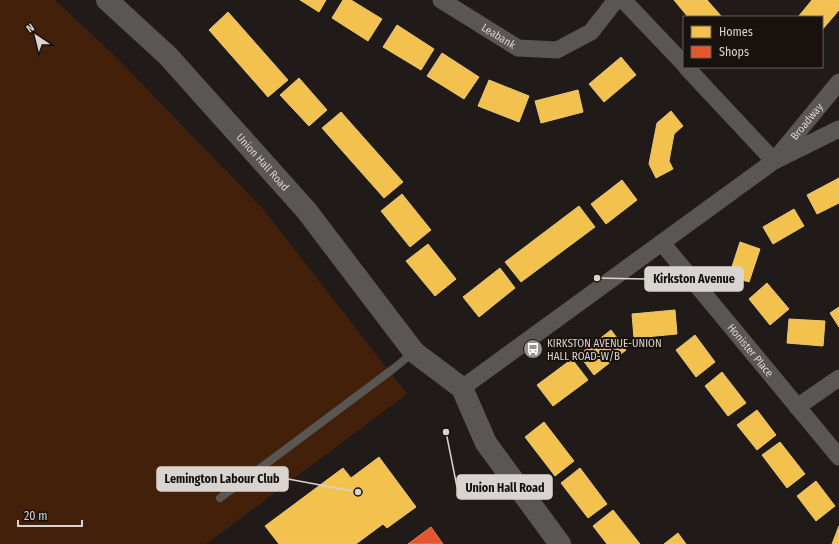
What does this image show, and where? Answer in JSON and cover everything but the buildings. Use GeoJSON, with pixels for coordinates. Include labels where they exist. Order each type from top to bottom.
{"type":"FeatureCollection","features":[{"type":"Feature","properties":{"kind":"street","name":"Union Hall Road"},"geometry":{"type":"LineString","coordinates":[[107,0],[168,56],[306,210],[414,352],[462,388],[486,444],[560,544]]}},
{"type":"Feature","properties":{"kind":"street","name":"Leabank"},"geometry":{"type":"LineString","coordinates":[[441,0],[518,48],[557,50],[591,32],[616,0]]}},
{"type":"Feature","properties":{"kind":"street"},"geometry":{"type":"LineString","coordinates":[[623,0],[683,63]]}},
{"type":"Feature","properties":{"kind":"street"},"geometry":{"type":"LineString","coordinates":[[687,68],[774,161]]}},
{"type":"Feature","properties":{"kind":"street","name":"Broadway"},"geometry":{"type":"LineString","coordinates":[[774,161],[839,82]]}},
{"type":"Feature","properties":{"kind":"street"},"geometry":{"type":"LineString","coordinates":[[462,388],[774,161],[839,129]]}},
{"type":"Feature","properties":{"kind":"street","name":"Honister Place"},"geometry":{"type":"LineString","coordinates":[[662,243],[839,457]]}},
{"type":"Feature","properties":{"kind":"street"},"geometry":{"type":"LineString","coordinates":[[797,407],[839,378]]}},
{"type":"Feature","properties":{"kind":"lane"},"geometry":{"type":"LineString","coordinates":[[220,498],[414,352]]}},
{"type":"Feature","properties":{"kind":"shaded area"},"geometry":{"type":"Polygon","coordinates":[[[0,0],[55,0],[119,60],[263,209],[407,394],[206,544],[0,544],[0,0]]]}},
{"type":"Feature","properties":{"kind":"place","name":"Kirkston Avenue"},"geometry":{"type":"Point","coordinates":[597,278]}},
{"type":"Feature","properties":{"kind":"place","name":"KIRKSTON AVENUE-UNION HALL ROAD-W/B"},"geometry":{"type":"Point","coordinates":[533,349]}},
{"type":"Feature","properties":{"kind":"place","name":"Union Hall Road"},"geometry":{"type":"Point","coordinates":[446,432]}},
{"type":"Feature","properties":{"kind":"place","name":"Lemington Labour Club"},"geometry":{"type":"Point","coordinates":[358,492]}}]}
